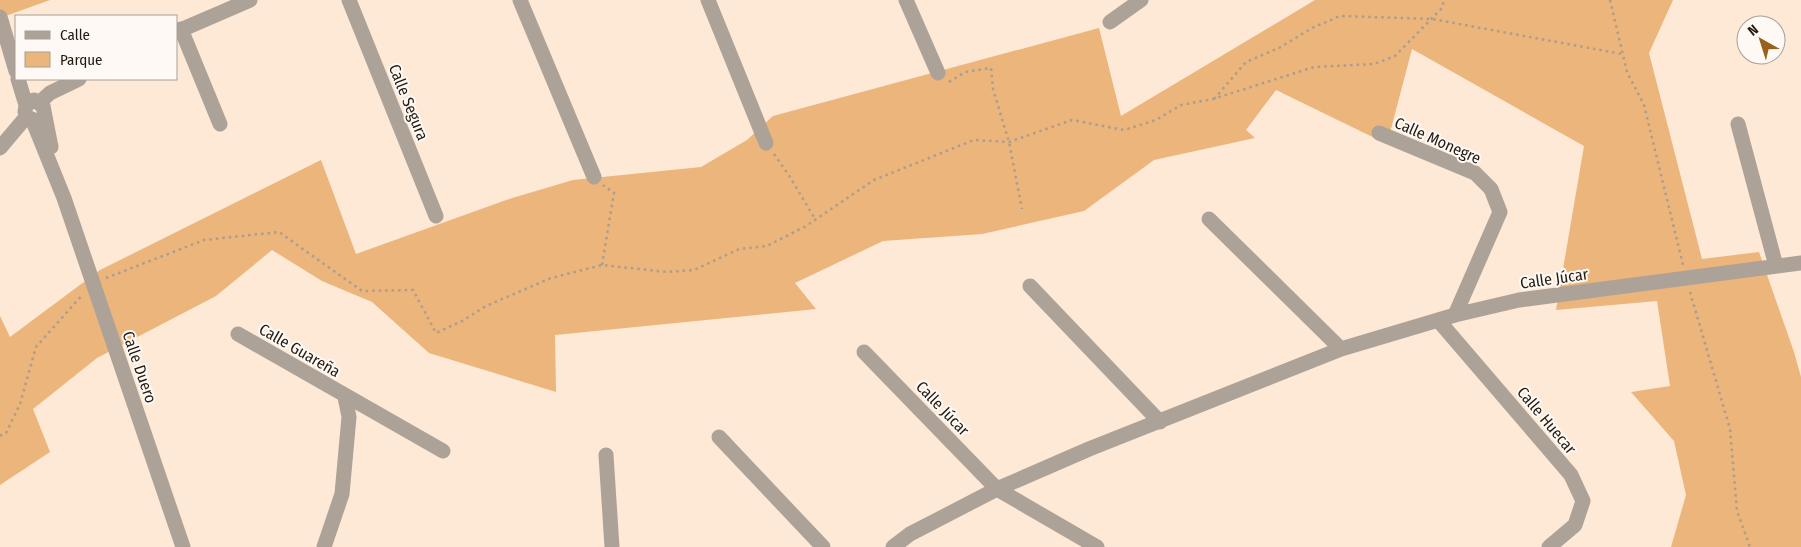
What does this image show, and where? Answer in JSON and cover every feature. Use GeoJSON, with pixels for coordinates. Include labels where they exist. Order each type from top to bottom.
{"type":"FeatureCollection","features":[{"type":"Feature","properties":{"kind":"street"},"geometry":{"type":"LineString","coordinates":[[220,124],[179,30],[250,0]]}},
{"type":"Feature","properties":{"kind":"street","name":"Calle Segura"},"geometry":{"type":"LineString","coordinates":[[349,0],[436,216]]}},
{"type":"Feature","properties":{"kind":"street"},"geometry":{"type":"LineString","coordinates":[[520,0],[594,178]]}},
{"type":"Feature","properties":{"kind":"street"},"geometry":{"type":"LineString","coordinates":[[708,0],[766,143]]}},
{"type":"Feature","properties":{"kind":"street"},"geometry":{"type":"LineString","coordinates":[[906,0],[943,78]]}},
{"type":"Feature","properties":{"kind":"street"},"geometry":{"type":"LineString","coordinates":[[1110,22],[1141,0]]}},
{"type":"Feature","properties":{"kind":"street"},"geometry":{"type":"LineString","coordinates":[[1,21],[15,52]]}},
{"type":"Feature","properties":{"kind":"street"},"geometry":{"type":"LineString","coordinates":[[1,21],[15,68]]}},
{"type":"Feature","properties":{"kind":"street","name":"Calle Duero"},"geometry":{"type":"LineString","coordinates":[[19,80],[34,109]]}},
{"type":"Feature","properties":{"kind":"street","name":"Calle Duero"},"geometry":{"type":"LineString","coordinates":[[27,80],[34,109],[183,547]]}},
{"type":"Feature","properties":{"kind":"street"},"geometry":{"type":"LineString","coordinates":[[0,148],[50,93],[77,80]]}},
{"type":"Feature","properties":{"kind":"street"},"geometry":{"type":"LineString","coordinates":[[1738,124],[1776,266]]}},
{"type":"Feature","properties":{"kind":"street","name":"Calle Monegre"},"geometry":{"type":"LineString","coordinates":[[1379,132],[1475,173],[1491,188],[1500,212],[1455,315]]}},
{"type":"Feature","properties":{"kind":"street"},"geometry":{"type":"LineString","coordinates":[[1209,219],[1341,349]]}},
{"type":"Feature","properties":{"kind":"street","name":"Calle Júcar"},"geometry":{"type":"LineString","coordinates":[[893,547],[918,530],[996,489],[1089,448],[1160,422],[1341,349],[1455,315],[1519,300],[1801,263]]}},
{"type":"Feature","properties":{"kind":"street"},"geometry":{"type":"LineString","coordinates":[[1030,286],[1160,422]]}},
{"type":"Feature","properties":{"kind":"street","name":"Calle Huecar"},"geometry":{"type":"LineString","coordinates":[[1438,320],[1571,475],[1583,502],[1575,525],[1549,547]]}},
{"type":"Feature","properties":{"kind":"street","name":"Calle Guareña"},"geometry":{"type":"LineString","coordinates":[[238,334],[345,397],[443,451]]}},
{"type":"Feature","properties":{"kind":"street","name":"Calle Júcar"},"geometry":{"type":"LineString","coordinates":[[864,352],[996,489],[1096,547]]}},
{"type":"Feature","properties":{"kind":"street","name":"Calle Guareña"},"geometry":{"type":"LineString","coordinates":[[324,547],[342,494],[349,417],[345,397]]}},
{"type":"Feature","properties":{"kind":"street"},"geometry":{"type":"LineString","coordinates":[[720,437],[824,547]]}},
{"type":"Feature","properties":{"kind":"street"},"geometry":{"type":"LineString","coordinates":[[606,455],[612,547]]}},
{"type":"Feature","properties":{"kind":"path"},"geometry":{"type":"LineString","coordinates":[[0,436],[6,432],[20,404],[36,347],[93,283],[204,240],[278,232],[362,291],[413,290],[436,333],[520,290],[551,278],[602,265],[667,272],[694,270],[739,249],[767,246],[815,219],[874,180],[974,140],[1008,142],[1072,120],[1124,130],[1156,120],[1181,105],[1214,99],[1314,67],[1374,64],[1395,56],[1442,8],[1444,0]]}},
{"type":"Feature","properties":{"kind":"path"},"geometry":{"type":"LineString","coordinates":[[1214,99],[1246,62],[1279,48],[1312,28],[1340,16],[1432,19],[1622,54]]}},
{"type":"Feature","properties":{"kind":"path"},"geometry":{"type":"LineString","coordinates":[[943,78],[991,68],[993,89],[1008,142],[1022,209]]}},
{"type":"Feature","properties":{"kind":"path"},"geometry":{"type":"LineString","coordinates":[[766,143],[790,176],[815,219]]}},
{"type":"Feature","properties":{"kind":"path"},"geometry":{"type":"LineString","coordinates":[[594,178],[614,193],[602,265]]}},
{"type":"Feature","properties":{"kind":"green space"},"geometry":{"type":"Polygon","coordinates":[[[0,0],[50,0],[0,18],[0,0]]]}},
{"type":"Feature","properties":{"kind":"green space"},"geometry":{"type":"Polygon","coordinates":[[[1315,0],[1673,0],[1649,53],[1702,259],[1759,252],[1801,377],[1801,547],[1671,547],[1686,495],[1674,441],[1631,392],[1670,386],[1657,301],[1556,310],[1584,146],[1412,49],[1387,144],[1276,90],[1246,130],[1255,138],[1154,160],[1084,211],[982,234],[883,241],[795,283],[816,309],[555,335],[556,392],[429,353],[372,302],[322,281],[272,250],[216,296],[97,358],[33,409],[50,452],[0,485],[0,316],[10,337],[100,270],[321,160],[356,254],[509,199],[573,180],[701,167],[747,140],[773,116],[1099,28],[1121,116],[1315,0]]]}}]}
